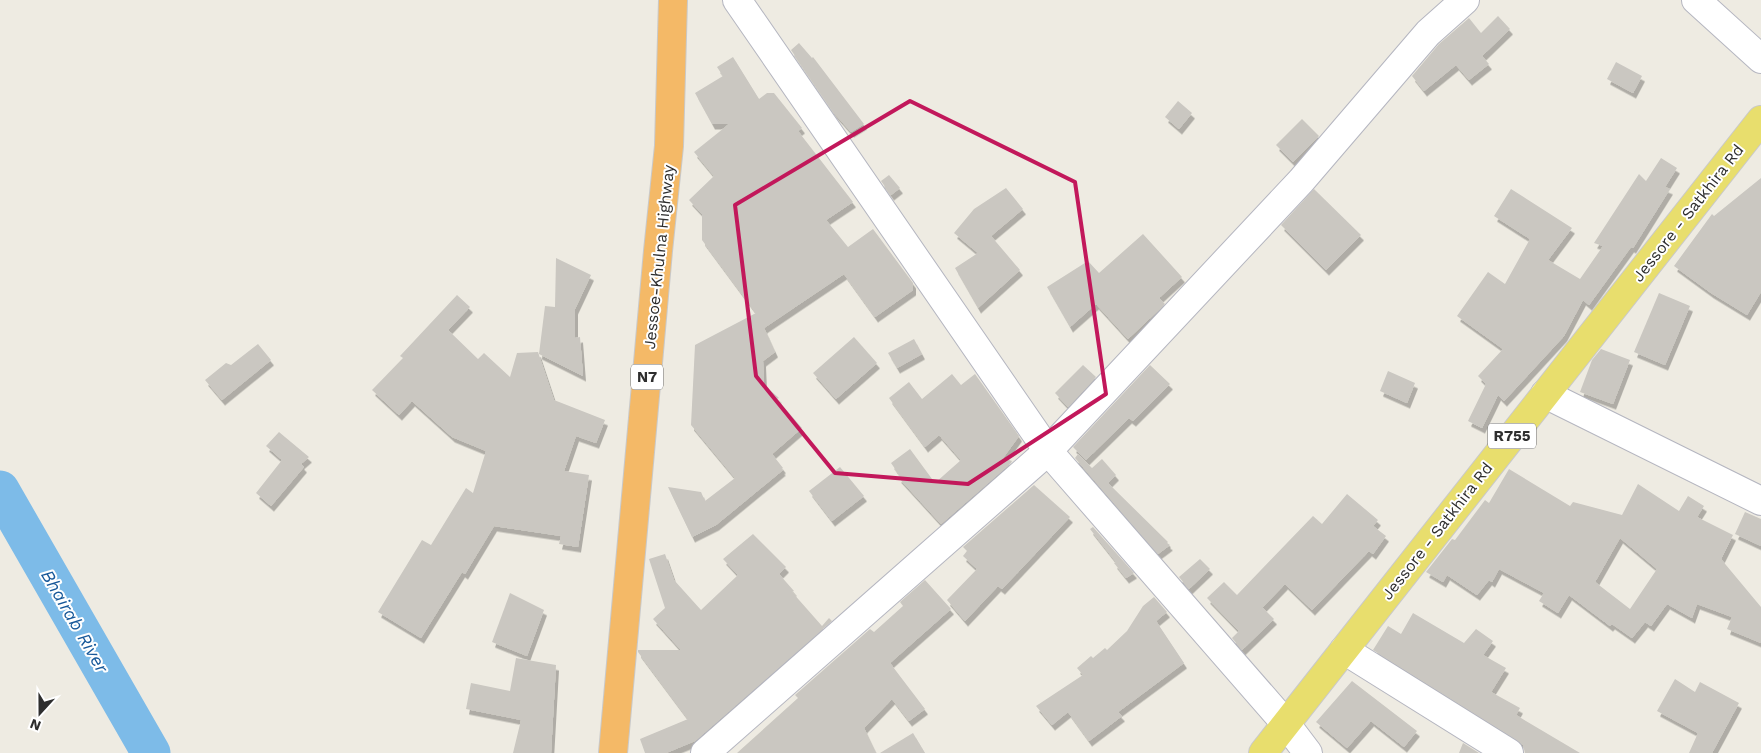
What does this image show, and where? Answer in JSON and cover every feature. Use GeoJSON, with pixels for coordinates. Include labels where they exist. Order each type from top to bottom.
{"type":"FeatureCollection","features":[{"type":"Feature","properties":{"kind":"highway","name":"Jessoe-Khulna Highway"},"geometry":{"type":"LineString","coordinates":[[613,753],[669,146],[673,0]]}},
{"type":"Feature","properties":{"kind":"main road","name":"Jessore - Satkhira Rd"},"geometry":{"type":"LineString","coordinates":[[1263,753],[1761,120]]}},
{"type":"Feature","properties":{"kind":"street"},"geometry":{"type":"LineString","coordinates":[[737,0],[1048,451],[1286,724],[1308,753]]}},
{"type":"Feature","properties":{"kind":"street"},"geometry":{"type":"LineString","coordinates":[[705,753],[1048,451],[1301,180],[1428,33],[1465,0]]}},
{"type":"Feature","properties":{"kind":"street"},"geometry":{"type":"LineString","coordinates":[[1696,0],[1761,59]]}},
{"type":"Feature","properties":{"kind":"street"},"geometry":{"type":"LineString","coordinates":[[1545,394],[1761,501]]}},
{"type":"Feature","properties":{"kind":"street"},"geometry":{"type":"LineString","coordinates":[[1344,650],[1508,753]]}},
{"type":"Feature","properties":{"kind":"highlighted area"},"geometry":{"type":"Polygon","coordinates":[[[910,101],[1075,182],[1106,394],[968,484],[835,473],[756,376],[735,205],[910,101]]]}},
{"type":"Feature","properties":{"kind":"building"},"geometry":{"type":"Polygon","coordinates":[[[1498,16],[1510,29],[1482,56],[1489,64],[1469,80],[1456,65],[1424,91],[1412,76],[1439,44],[1469,18],[1481,33],[1498,16]]]}},
{"type":"Feature","properties":{"kind":"building"},"geometry":{"type":"Polygon","coordinates":[[[799,43],[813,57],[864,124],[851,132],[834,113],[791,50],[799,43]]]}},
{"type":"Feature","properties":{"kind":"building"},"geometry":{"type":"Polygon","coordinates":[[[733,57],[759,99],[767,93],[774,93],[802,128],[798,131],[853,202],[826,220],[848,247],[873,229],[913,283],[913,290],[875,317],[844,274],[764,328],[775,352],[763,361],[764,385],[779,398],[777,399],[802,428],[772,454],[783,470],[716,525],[692,537],[668,487],[701,492],[705,501],[735,478],[691,425],[695,345],[756,313],[702,240],[702,214],[689,200],[714,176],[694,152],[729,124],[712,124],[695,93],[723,76],[717,67],[733,57]]]}},
{"type":"Feature","properties":{"kind":"building"},"geometry":{"type":"Polygon","coordinates":[[[1616,62],[1642,76],[1633,93],[1607,79],[1616,62]]]}},
{"type":"Feature","properties":{"kind":"building"},"geometry":{"type":"Polygon","coordinates":[[[1178,101],[1192,113],[1179,129],[1165,117],[1178,101]]]}},
{"type":"Feature","properties":{"kind":"building"},"geometry":{"type":"Polygon","coordinates":[[[1302,119],[1319,136],[1293,162],[1276,145],[1302,119]]]}},
{"type":"Feature","properties":{"kind":"building"},"geometry":{"type":"Polygon","coordinates":[[[1661,158],[1677,168],[1665,187],[1670,189],[1633,248],[1631,247],[1589,305],[1583,300],[1564,336],[1504,401],[1498,395],[1482,428],[1468,421],[1486,384],[1478,376],[1503,349],[1457,316],[1488,272],[1505,284],[1530,239],[1494,216],[1511,189],[1572,228],[1548,260],[1580,279],[1603,246],[1594,243],[1639,174],[1646,181],[1661,158]]]}},
{"type":"Feature","properties":{"kind":"building"},"geometry":{"type":"Polygon","coordinates":[[[889,175],[900,188],[891,195],[881,181],[889,175]]]}},
{"type":"Feature","properties":{"kind":"building"},"geometry":{"type":"Polygon","coordinates":[[[1761,178],[1761,292],[1747,315],[1711,293],[1674,266],[1712,214],[1714,216],[1761,178]]]}},
{"type":"Feature","properties":{"kind":"building"},"geometry":{"type":"Polygon","coordinates":[[[1006,188],[1023,209],[991,236],[1020,270],[978,308],[955,268],[978,253],[954,233],[974,209],[1006,188]]]}},
{"type":"Feature","properties":{"kind":"building"},"geometry":{"type":"Polygon","coordinates":[[[1314,189],[1361,235],[1326,270],[1281,225],[1314,189]]]}},
{"type":"Feature","properties":{"kind":"building"},"geometry":{"type":"Polygon","coordinates":[[[1143,234],[1182,277],[1159,298],[1165,304],[1128,339],[1096,304],[1070,327],[1047,287],[1088,261],[1099,273],[1143,234]]]}},
{"type":"Feature","properties":{"kind":"building"},"geometry":{"type":"Polygon","coordinates":[[[556,258],[591,275],[575,309],[575,338],[580,337],[583,376],[539,354],[545,306],[555,307],[556,258]]]}},
{"type":"Feature","properties":{"kind":"building"},"geometry":{"type":"Polygon","coordinates":[[[1659,293],[1690,306],[1665,365],[1634,352],[1659,293]]]}},
{"type":"Feature","properties":{"kind":"building"},"geometry":{"type":"Polygon","coordinates":[[[457,295],[470,307],[448,330],[478,359],[484,353],[510,377],[517,353],[538,352],[554,400],[605,420],[596,443],[576,436],[564,471],[589,475],[578,547],[559,544],[561,536],[494,526],[465,574],[462,572],[421,638],[378,612],[422,540],[431,545],[466,488],[473,493],[486,451],[452,437],[412,401],[399,415],[372,390],[403,358],[400,356],[457,295]]]}},
{"type":"Feature","properties":{"kind":"building"},"geometry":{"type":"Polygon","coordinates":[[[854,337],[877,363],[836,399],[813,373],[854,337]]]}},
{"type":"Feature","properties":{"kind":"building"},"geometry":{"type":"Polygon","coordinates":[[[914,339],[922,354],[897,368],[888,353],[914,339]]]}},
{"type":"Feature","properties":{"kind":"building"},"geometry":{"type":"Polygon","coordinates":[[[258,344],[271,360],[222,400],[205,380],[226,363],[231,365],[258,344]]]}},
{"type":"Feature","properties":{"kind":"building"},"geometry":{"type":"Polygon","coordinates":[[[1601,349],[1630,360],[1613,404],[1580,392],[1592,360],[1601,349]]]}},
{"type":"Feature","properties":{"kind":"building"},"geometry":{"type":"Polygon","coordinates":[[[1083,365],[1096,377],[1068,407],[1055,393],[1083,365]]]}},
{"type":"Feature","properties":{"kind":"building"},"geometry":{"type":"Polygon","coordinates":[[[1150,365],[1170,384],[1133,421],[1129,418],[1086,460],[1073,447],[1150,365]]]}},
{"type":"Feature","properties":{"kind":"building"},"geometry":{"type":"Polygon","coordinates":[[[1388,371],[1415,383],[1407,403],[1380,391],[1388,371]]]}},
{"type":"Feature","properties":{"kind":"building"},"geometry":{"type":"Polygon","coordinates":[[[952,374],[961,385],[975,374],[1019,436],[1003,458],[1012,461],[1011,463],[941,524],[898,477],[900,476],[891,463],[910,449],[935,483],[961,460],[939,435],[925,447],[889,398],[909,382],[922,399],[952,374]]]}},
{"type":"Feature","properties":{"kind":"building"},"geometry":{"type":"Polygon","coordinates":[[[279,432],[309,457],[301,464],[304,467],[271,506],[256,493],[282,460],[266,446],[279,432]]]}},
{"type":"Feature","properties":{"kind":"building"},"geometry":{"type":"Polygon","coordinates":[[[1078,454],[1092,468],[1102,459],[1116,475],[1108,483],[1170,545],[1158,554],[1075,458],[1078,454]]]}},
{"type":"Feature","properties":{"kind":"building"},"geometry":{"type":"Polygon","coordinates":[[[840,467],[864,496],[832,521],[809,491],[840,467]]]}},
{"type":"Feature","properties":{"kind":"building"},"geometry":{"type":"Polygon","coordinates":[[[1509,469],[1570,506],[1573,502],[1622,515],[1638,484],[1679,511],[1688,496],[1704,506],[1697,517],[1733,535],[1721,559],[1761,607],[1761,643],[1727,629],[1732,617],[1697,604],[1692,618],[1667,604],[1651,626],[1645,622],[1632,638],[1612,624],[1610,626],[1569,595],[1558,613],[1539,601],[1544,593],[1499,569],[1492,582],[1489,580],[1477,595],[1447,575],[1443,582],[1426,572],[1452,539],[1455,540],[1485,500],[1489,503],[1509,469]],[[1620,538],[1595,582],[1630,609],[1657,569],[1620,538]]]}},
{"type":"Feature","properties":{"kind":"building"},"geometry":{"type":"Polygon","coordinates":[[[1034,485],[1070,517],[1002,589],[998,586],[965,621],[947,600],[977,569],[963,556],[967,551],[963,547],[1034,485]]]}},
{"type":"Feature","properties":{"kind":"building"},"geometry":{"type":"Polygon","coordinates":[[[1347,494],[1378,520],[1373,526],[1386,536],[1373,554],[1369,551],[1312,610],[1285,584],[1256,614],[1263,608],[1274,619],[1242,650],[1232,638],[1239,631],[1207,598],[1224,582],[1237,595],[1313,516],[1322,524],[1347,494]]]}},
{"type":"Feature","properties":{"kind":"building"},"geometry":{"type":"Polygon","coordinates":[[[1745,512],[1761,519],[1761,546],[1735,534],[1745,512]]]}},
{"type":"Feature","properties":{"kind":"building"},"geometry":{"type":"Polygon","coordinates":[[[1093,527],[1134,573],[1126,578],[1090,529],[1093,527]]]}},
{"type":"Feature","properties":{"kind":"building"},"geometry":{"type":"Polygon","coordinates":[[[753,534],[786,567],[779,574],[822,626],[829,618],[832,621],[695,741],[666,753],[645,753],[640,739],[688,719],[638,652],[638,650],[681,650],[653,619],[665,608],[649,559],[665,554],[674,580],[701,610],[738,575],[723,559],[753,534]]]}},
{"type":"Feature","properties":{"kind":"building"},"geometry":{"type":"Polygon","coordinates":[[[1200,559],[1210,569],[1189,589],[1179,577],[1200,559]]]}},
{"type":"Feature","properties":{"kind":"building"},"geometry":{"type":"Polygon","coordinates":[[[925,580],[951,609],[890,663],[925,709],[909,721],[892,699],[864,728],[876,753],[737,753],[798,698],[795,695],[870,629],[874,632],[903,606],[900,602],[925,580]]]}},
{"type":"Feature","properties":{"kind":"building"},"geometry":{"type":"Polygon","coordinates":[[[510,593],[544,610],[527,656],[492,642],[510,593]]]}},
{"type":"Feature","properties":{"kind":"building"},"geometry":{"type":"Polygon","coordinates":[[[1154,597],[1167,612],[1156,621],[1184,663],[1118,712],[1122,716],[1089,741],[1068,712],[1052,725],[1036,706],[1083,675],[1077,668],[1091,656],[1093,658],[1105,648],[1107,650],[1127,631],[1143,606],[1154,597]]]}},
{"type":"Feature","properties":{"kind":"building"},"geometry":{"type":"Polygon","coordinates":[[[1413,613],[1464,643],[1476,629],[1493,641],[1483,655],[1506,668],[1491,692],[1520,708],[1516,715],[1580,753],[1525,753],[1523,745],[1517,740],[1373,650],[1388,626],[1401,634],[1413,613]]]}},
{"type":"Feature","properties":{"kind":"building"},"geometry":{"type":"Polygon","coordinates":[[[516,658],[556,665],[551,753],[513,753],[521,720],[466,709],[471,683],[510,691],[516,658]]]}},
{"type":"Feature","properties":{"kind":"building"},"geometry":{"type":"Polygon","coordinates":[[[1675,679],[1695,692],[1700,682],[1739,703],[1712,753],[1689,753],[1698,733],[1657,711],[1675,679]]]}},
{"type":"Feature","properties":{"kind":"building"},"geometry":{"type":"Polygon","coordinates":[[[1352,681],[1417,731],[1404,747],[1371,721],[1347,748],[1316,722],[1352,681]]]}},
{"type":"Feature","properties":{"kind":"building"},"geometry":{"type":"Polygon","coordinates":[[[913,733],[925,753],[880,753],[913,733]]]}},
{"type":"Feature","properties":{"kind":"building"},"geometry":{"type":"Polygon","coordinates":[[[1463,743],[1479,753],[1459,753],[1463,743]]]}},
{"type":"Feature","properties":{"kind":"waterway","name":"Bhairab River"},"geometry":{"type":"LineString","coordinates":[[0,490],[151,753]]}}]}
